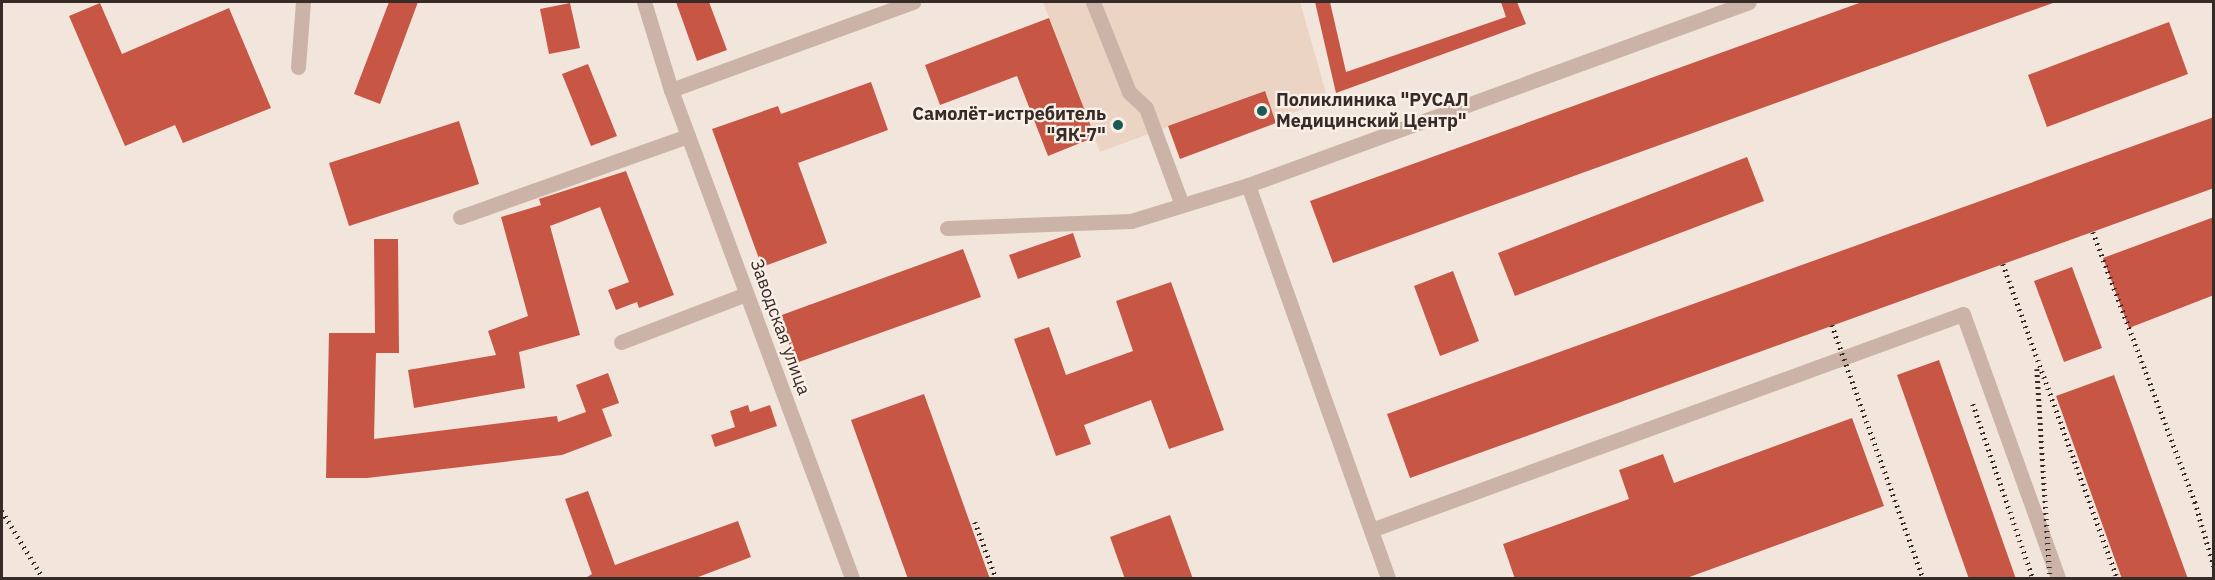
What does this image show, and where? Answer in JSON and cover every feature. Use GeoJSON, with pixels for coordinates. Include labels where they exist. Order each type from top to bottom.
{"type":"FeatureCollection","features":[{"type":"Feature","properties":{"kind":"street"},"geometry":{"type":"LineString","coordinates":[[298,67],[303,2]]}},
{"type":"Feature","properties":{"kind":"street","name":"Заводская улица"},"geometry":{"type":"LineString","coordinates":[[644,2],[671,90],[852,579]]}},
{"type":"Feature","properties":{"kind":"street"},"geometry":{"type":"LineString","coordinates":[[671,90],[913,2]]}},
{"type":"Feature","properties":{"kind":"street"},"geometry":{"type":"LineString","coordinates":[[1093,2],[1129,92],[1146,108],[1182,205]]}},
{"type":"Feature","properties":{"kind":"street"},"geometry":{"type":"LineString","coordinates":[[947,228],[1131,221],[1248,185],[1749,2]]}},
{"type":"Feature","properties":{"kind":"street"},"geometry":{"type":"LineString","coordinates":[[460,217],[688,136]]}},
{"type":"Feature","properties":{"kind":"street"},"geometry":{"type":"LineString","coordinates":[[1248,185],[1388,579]]}},
{"type":"Feature","properties":{"kind":"street"},"geometry":{"type":"LineString","coordinates":[[621,342],[746,294]]}},
{"type":"Feature","properties":{"kind":"street"},"geometry":{"type":"LineString","coordinates":[[1371,530],[1963,314],[2058,579]]}},
{"type":"Feature","properties":{"kind":"shaded area"},"geometry":{"type":"Polygon","coordinates":[[[1043,2],[1300,2],[1328,100],[1275,119],[1264,91],[1100,152],[1043,2]]]}},
{"type":"Feature","properties":{"kind":"building"},"geometry":{"type":"Polygon","coordinates":[[[389,2],[418,2],[380,104],[354,94],[389,2]]]}},
{"type":"Feature","properties":{"kind":"building"},"geometry":{"type":"Polygon","coordinates":[[[676,2],[709,2],[727,50],[697,61],[676,2]]]}},
{"type":"Feature","properties":{"kind":"building"},"geometry":{"type":"Polygon","coordinates":[[[1315,2],[1330,2],[1346,72],[1506,17],[1501,2],[1517,2],[1526,24],[1336,93],[1315,2]]]}},
{"type":"Feature","properties":{"kind":"building"},"geometry":{"type":"Polygon","coordinates":[[[1862,2],[2053,3],[1333,263],[1310,201],[1862,2]]]}},
{"type":"Feature","properties":{"kind":"building"},"geometry":{"type":"Polygon","coordinates":[[[100,3],[122,54],[229,8],[271,108],[183,143],[175,125],[125,146],[69,16],[100,3]]]}},
{"type":"Feature","properties":{"kind":"building"},"geometry":{"type":"Polygon","coordinates":[[[570,3],[580,48],[549,54],[540,9],[570,3]]]}},
{"type":"Feature","properties":{"kind":"building"},"geometry":{"type":"Polygon","coordinates":[[[1049,18],[1095,137],[1048,156],[1017,76],[940,105],[925,65],[1049,18]]]}},
{"type":"Feature","properties":{"kind":"building"},"geometry":{"type":"Polygon","coordinates":[[[2169,22],[2188,74],[2047,127],[2028,75],[2169,22]]]}},
{"type":"Feature","properties":{"kind":"building"},"geometry":{"type":"Polygon","coordinates":[[[588,64],[617,136],[591,146],[562,74],[588,64]]]}},
{"type":"Feature","properties":{"kind":"building"},"geometry":{"type":"Polygon","coordinates":[[[871,82],[888,130],[798,163],[827,243],[762,267],[712,129],[778,106],[781,114],[871,82]]]}},
{"type":"Feature","properties":{"kind":"building"},"geometry":{"type":"Polygon","coordinates":[[[1265,91],[1276,123],[1180,159],[1168,126],[1265,91]]]}},
{"type":"Feature","properties":{"kind":"building"},"geometry":{"type":"Polygon","coordinates":[[[2214,117],[2214,188],[1410,478],[1387,414],[2214,117]]]}},
{"type":"Feature","properties":{"kind":"building"},"geometry":{"type":"Polygon","coordinates":[[[459,121],[479,184],[349,226],[329,163],[459,121]]]}},
{"type":"Feature","properties":{"kind":"building"},"geometry":{"type":"Polygon","coordinates":[[[1747,157],[1764,201],[1515,296],[1498,253],[1747,157]]]}},
{"type":"Feature","properties":{"kind":"building"},"geometry":{"type":"Polygon","coordinates":[[[626,171],[674,295],[639,308],[637,302],[616,310],[608,290],[629,282],[600,207],[550,226],[580,335],[519,352],[525,388],[414,408],[408,370],[496,355],[488,331],[528,316],[501,217],[541,205],[539,199],[626,171]]]}},
{"type":"Feature","properties":{"kind":"building"},"geometry":{"type":"Polygon","coordinates":[[[2214,217],[2214,295],[2129,328],[2103,258],[2214,217]]]}},
{"type":"Feature","properties":{"kind":"building"},"geometry":{"type":"Polygon","coordinates":[[[1073,233],[1081,257],[1018,279],[1009,255],[1073,233]]]}},
{"type":"Feature","properties":{"kind":"building"},"geometry":{"type":"Polygon","coordinates":[[[374,239],[398,239],[399,353],[376,353],[374,439],[557,416],[558,422],[586,412],[576,385],[608,373],[619,403],[602,409],[612,436],[562,455],[367,478],[326,478],[329,333],[375,333],[374,239]]]}},
{"type":"Feature","properties":{"kind":"building"},"geometry":{"type":"Polygon","coordinates":[[[963,249],[981,297],[796,363],[779,316],[963,249]]]}},
{"type":"Feature","properties":{"kind":"building"},"geometry":{"type":"Polygon","coordinates":[[[2072,267],[2102,348],[2064,362],[2034,281],[2072,267]]]}},
{"type":"Feature","properties":{"kind":"building"},"geometry":{"type":"Polygon","coordinates":[[[1453,271],[1479,341],[1440,356],[1414,286],[1453,271]]]}},
{"type":"Feature","properties":{"kind":"building"},"geometry":{"type":"Polygon","coordinates":[[[1171,282],[1224,430],[1169,449],[1151,400],[1084,425],[1091,444],[1056,456],[1014,339],[1049,327],[1066,375],[1133,351],[1116,301],[1171,282]]]}},
{"type":"Feature","properties":{"kind":"building"},"geometry":{"type":"Polygon","coordinates":[[[1939,360],[2016,579],[1969,579],[1897,375],[1939,360]]]}},
{"type":"Feature","properties":{"kind":"building"},"geometry":{"type":"Polygon","coordinates":[[[2114,375],[2188,579],[2122,579],[2056,396],[2114,375]]]}},
{"type":"Feature","properties":{"kind":"building"},"geometry":{"type":"Polygon","coordinates":[[[924,394],[990,579],[908,579],[851,420],[924,394]]]}},
{"type":"Feature","properties":{"kind":"building"},"geometry":{"type":"Polygon","coordinates":[[[748,405],[750,412],[770,405],[777,426],[715,447],[711,435],[735,427],[730,411],[748,405]]]}},
{"type":"Feature","properties":{"kind":"building"},"geometry":{"type":"Polygon","coordinates":[[[1852,418],[1884,506],[1684,579],[1515,579],[1503,544],[1629,499],[1619,470],[1663,454],[1674,483],[1852,418]]]}},
{"type":"Feature","properties":{"kind":"building"},"geometry":{"type":"Polygon","coordinates":[[[588,491],[615,565],[738,521],[751,557],[693,579],[584,579],[592,574],[565,499],[588,491]]]}},
{"type":"Feature","properties":{"kind":"building"},"geometry":{"type":"Polygon","coordinates":[[[1170,515],[1193,579],[1125,579],[1110,537],[1170,515]]]}},
{"type":"Feature","properties":{"kind":"railway"},"geometry":{"type":"LineString","coordinates":[[2093,232],[2195,502],[2214,566]]}},
{"type":"Feature","properties":{"kind":"railway"},"geometry":{"type":"LineString","coordinates":[[2003,264],[2117,578]]}},
{"type":"Feature","properties":{"kind":"railway"},"geometry":{"type":"LineString","coordinates":[[1832,325],[1923,578]]}},
{"type":"Feature","properties":{"kind":"railway"},"geometry":{"type":"LineString","coordinates":[[2037,369],[2050,578]]}},
{"type":"Feature","properties":{"kind":"railway"},"geometry":{"type":"LineString","coordinates":[[1973,404],[2033,578]]}},
{"type":"Feature","properties":{"kind":"railway"},"geometry":{"type":"LineString","coordinates":[[2,511],[43,578]]}},
{"type":"Feature","properties":{"kind":"railway"},"geometry":{"type":"LineString","coordinates":[[975,522],[996,578]]}},
{"type":"Feature","properties":{"kind":"place","name":"Поликлиника \"РУСАЛ Медицинский Центр\""},"geometry":{"type":"Point","coordinates":[1262,111]}},
{"type":"Feature","properties":{"kind":"place","name":"Самолёт-истребитель \"ЯК-7\""},"geometry":{"type":"Point","coordinates":[1118,125]}}]}
